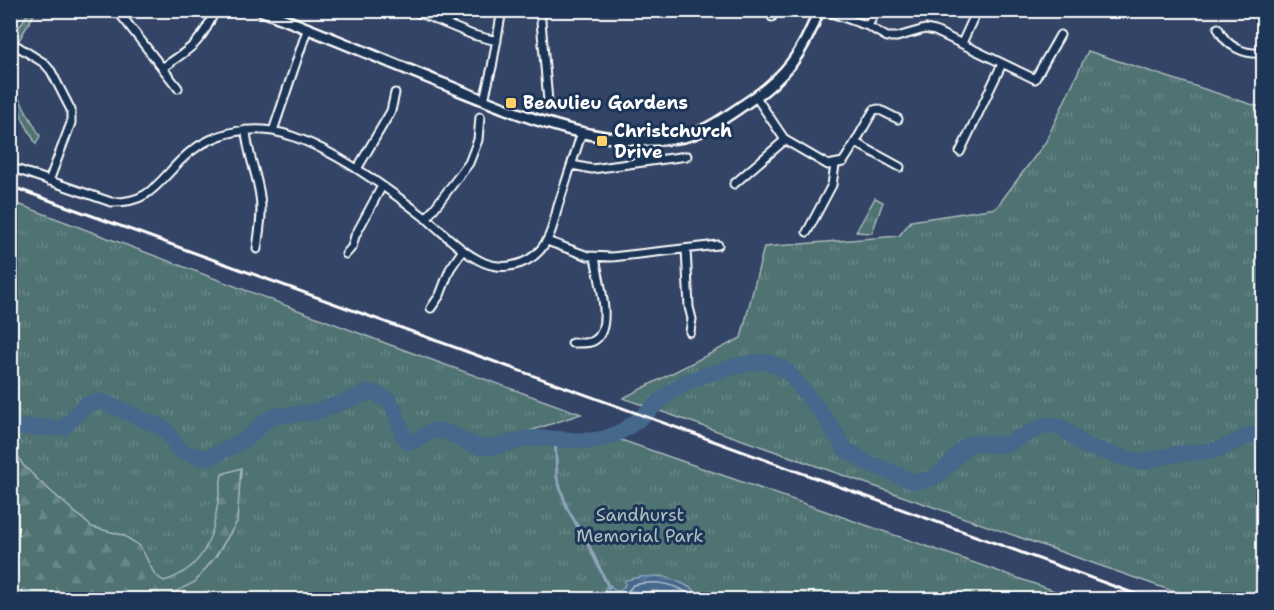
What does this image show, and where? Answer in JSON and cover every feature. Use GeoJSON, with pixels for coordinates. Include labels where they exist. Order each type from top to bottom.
{"type":"FeatureCollection","features":[{"type":"Feature","properties":{"kind":"street"},"geometry":{"type":"LineString","coordinates":[[117,10],[178,88]]}},
{"type":"Feature","properties":{"kind":"street"},"geometry":{"type":"LineString","coordinates":[[162,68],[196,44],[207,30],[215,10]]}},
{"type":"Feature","properties":{"kind":"street"},"geometry":{"type":"LineString","coordinates":[[260,10],[484,100],[556,126],[622,139],[679,138],[702,131],[756,97],[788,70],[801,52],[821,10],[868,26],[887,37],[897,37],[925,29],[935,31],[1035,79],[1060,35]]}},
{"type":"Feature","properties":{"kind":"street"},"geometry":{"type":"LineString","coordinates":[[412,10],[497,41]]}},
{"type":"Feature","properties":{"kind":"street"},"geometry":{"type":"LineString","coordinates":[[484,100],[502,11],[538,10],[548,102]]}},
{"type":"Feature","properties":{"kind":"street"},"geometry":{"type":"LineString","coordinates":[[868,26],[876,10]]}},
{"type":"Feature","properties":{"kind":"street"},"geometry":{"type":"LineString","coordinates":[[962,43],[977,10]]}},
{"type":"Feature","properties":{"kind":"street"},"geometry":{"type":"LineString","coordinates":[[1218,28],[1222,36],[1237,49],[1251,55],[1263,53]]}},
{"type":"Feature","properties":{"kind":"street"},"geometry":{"type":"LineString","coordinates":[[273,131],[307,30]]}},
{"type":"Feature","properties":{"kind":"street"},"geometry":{"type":"LineString","coordinates":[[10,53],[17,46],[44,63],[51,70],[71,110],[71,123],[49,181]]}},
{"type":"Feature","properties":{"kind":"street"},"geometry":{"type":"LineString","coordinates":[[960,152],[1002,64]]}},
{"type":"Feature","properties":{"kind":"street"},"geometry":{"type":"LineString","coordinates":[[357,169],[391,111],[395,93]]}},
{"type":"Feature","properties":{"kind":"street"},"geometry":{"type":"LineString","coordinates":[[756,97],[785,140],[828,165],[843,162],[874,110],[898,119]]}},
{"type":"Feature","properties":{"kind":"street"},"geometry":{"type":"LineString","coordinates":[[426,219],[460,178],[469,163],[478,141],[480,117]]}},
{"type":"Feature","properties":{"kind":"street"},"geometry":{"type":"LineString","coordinates":[[10,167],[111,202],[133,201],[154,190],[183,158],[201,144],[225,133],[246,130],[273,131],[313,146],[357,169],[464,250],[485,263],[508,267],[532,259],[547,241],[582,132]]}},
{"type":"Feature","properties":{"kind":"street"},"geometry":{"type":"LineString","coordinates":[[246,130],[262,216],[256,249]]}},
{"type":"Feature","properties":{"kind":"street"},"geometry":{"type":"LineString","coordinates":[[734,184],[785,140]]}},
{"type":"Feature","properties":{"kind":"street"},"geometry":{"type":"LineString","coordinates":[[856,143],[900,167]]}},
{"type":"Feature","properties":{"kind":"street"},"geometry":{"type":"LineString","coordinates":[[572,165],[592,169],[687,156]]}},
{"type":"Feature","properties":{"kind":"street"},"geometry":{"type":"LineString","coordinates":[[807,232],[832,185],[835,165]]}},
{"type":"Feature","properties":{"kind":"street"},"geometry":{"type":"LineString","coordinates":[[346,254],[352,247],[382,186]]}},
{"type":"Feature","properties":{"kind":"street"},"geometry":{"type":"LineString","coordinates":[[547,241],[595,257],[718,245]]}},
{"type":"Feature","properties":{"kind":"street"},"geometry":{"type":"LineString","coordinates":[[686,249],[689,307],[692,319],[690,332]]}},
{"type":"Feature","properties":{"kind":"street"},"geometry":{"type":"LineString","coordinates":[[431,308],[440,295],[450,269],[464,250]]}},
{"type":"Feature","properties":{"kind":"street"},"geometry":{"type":"LineString","coordinates":[[572,343],[594,341],[602,334],[606,321],[595,257]]}},
{"type":"Feature","properties":{"kind":"green space"},"geometry":{"type":"Polygon","coordinates":[[[29,11],[36,11],[19,40],[14,36],[29,11]]]}},
{"type":"Feature","properties":{"kind":"green space"},"geometry":{"type":"Polygon","coordinates":[[[1088,51],[1256,106],[1263,106],[1263,599],[1195,599],[623,398],[741,338],[764,247],[899,236],[911,221],[996,208],[1045,143],[1088,51]]]}},
{"type":"Feature","properties":{"kind":"green space"},"geometry":{"type":"Polygon","coordinates":[[[10,82],[40,136],[36,144],[11,97],[10,82]]]}},
{"type":"Feature","properties":{"kind":"green space"},"geometry":{"type":"Polygon","coordinates":[[[875,198],[883,202],[872,233],[856,232],[875,198]]]}},
{"type":"Feature","properties":{"kind":"green space","name":"Sandhurst Memorial Park"},"geometry":{"type":"Polygon","coordinates":[[[10,201],[385,343],[581,414],[527,432],[594,443],[607,435],[1078,599],[11,599],[10,201]]]}},
{"type":"Feature","properties":{"kind":"green space"},"geometry":{"type":"Polygon","coordinates":[[[10,442],[23,465],[92,527],[123,535],[140,546],[155,575],[164,581],[181,574],[194,564],[203,552],[214,524],[222,474],[241,468],[237,522],[216,556],[195,582],[161,599],[11,599],[10,513],[14,508],[10,498],[10,442]]]}},
{"type":"Feature","properties":{"kind":"water"},"geometry":{"type":"Polygon","coordinates":[[[661,576],[684,584],[704,599],[604,599],[607,596],[605,588],[610,585],[615,591],[620,591],[625,585],[625,580],[661,576]]]}},
{"type":"Feature","properties":{"kind":"waterway"},"geometry":{"type":"LineString","coordinates":[[10,427],[63,428],[87,404],[103,402],[165,429],[180,451],[203,458],[247,439],[264,422],[275,416],[316,412],[368,393],[375,393],[389,401],[404,437],[409,442],[437,430],[447,432],[480,447],[494,447],[534,438],[592,440],[621,432],[681,385],[734,367],[764,362],[789,373],[827,420],[845,449],[868,463],[913,481],[933,478],[972,443],[1004,445],[1050,425],[1063,428],[1085,446],[1140,462],[1177,454],[1217,450],[1251,435],[1264,436]]}},
{"type":"Feature","properties":{"kind":"waterway"},"geometry":{"type":"LineString","coordinates":[[555,439],[557,478],[567,508],[589,546],[609,588]]}},
{"type":"Feature","properties":{"kind":"railway"},"geometry":{"type":"LineString","coordinates":[[10,186],[1152,600]]}},
{"type":"Feature","properties":{"kind":"place","name":"Beaulieu Gardens"},"geometry":{"type":"Point","coordinates":[511,103]}},
{"type":"Feature","properties":{"kind":"place","name":"Christchurch Drive"},"geometry":{"type":"Point","coordinates":[602,141]}}]}
